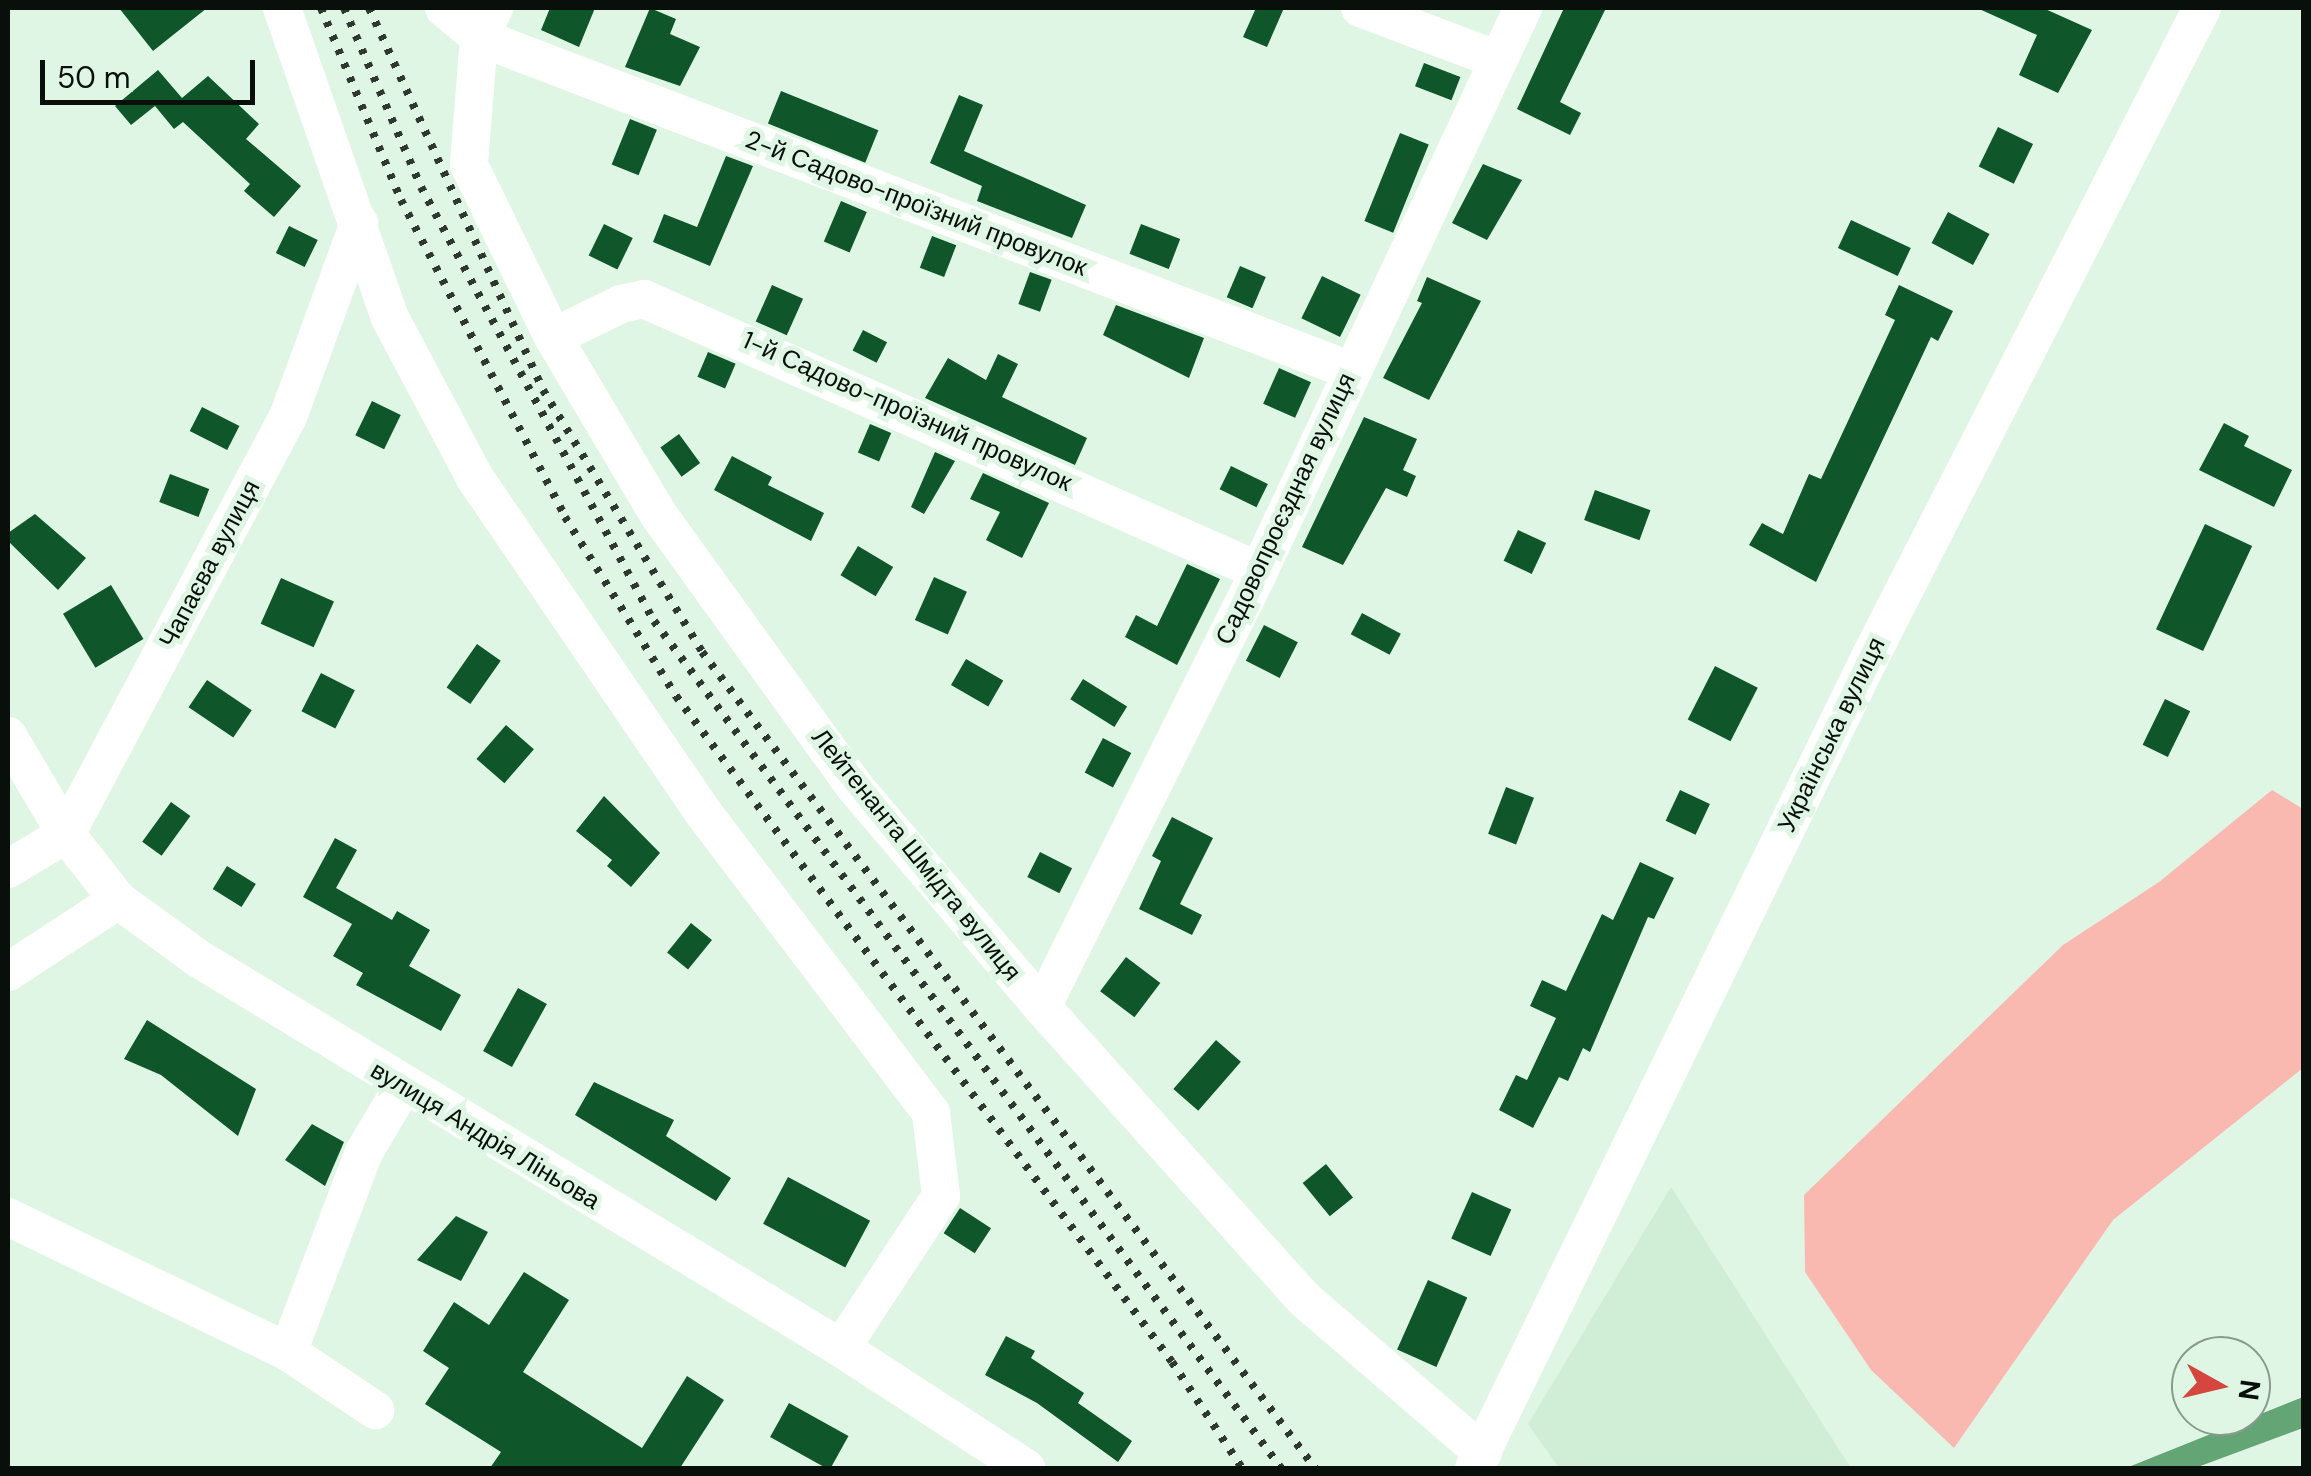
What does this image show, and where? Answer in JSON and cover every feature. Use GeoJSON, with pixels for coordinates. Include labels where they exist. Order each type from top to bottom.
{"type":"FeatureCollection","features":[{"type":"Feature","properties":{"kind":"street"},"geometry":{"type":"LineString","coordinates":[[282,8],[390,318],[485,493],[702,811],[930,1113],[942,1196],[841,1348]]}},
{"type":"Feature","properties":{"kind":"street","name":"2-й Садово-проїзний провулок"},"geometry":{"type":"LineString","coordinates":[[444,8],[1352,371]]}},
{"type":"Feature","properties":{"kind":"street"},"geometry":{"type":"LineString","coordinates":[[1360,8],[1496,58]]}},
{"type":"Feature","properties":{"kind":"street","name":"Садовопроєздная вулиця"},"geometry":{"type":"LineString","coordinates":[[1042,1008],[1258,571],[1496,58],[1523,8]]}},
{"type":"Feature","properties":{"kind":"street","name":"Українська вулиця"},"geometry":{"type":"LineString","coordinates":[[1479,1460],[1870,657],[2202,8]]}},
{"type":"Feature","properties":{"kind":"street","name":"Лейтенанта Шмідта вулиця"},"geometry":{"type":"LineString","coordinates":[[487,22],[469,165],[553,337],[658,514],[854,786],[1042,1008],[1304,1298],[1479,1460]]}},
{"type":"Feature","properties":{"kind":"street","name":"Чапаєва вулиця"},"geometry":{"type":"LineString","coordinates":[[66,834],[288,417],[358,228]]}},
{"type":"Feature","properties":{"kind":"street","name":"1-й Садово-проїзний провулок"},"geometry":{"type":"LineString","coordinates":[[553,337],[644,299],[1258,571]]}},
{"type":"Feature","properties":{"kind":"street","name":"вулиця Андрія Ліньова"},"geometry":{"type":"LineString","coordinates":[[8,736],[66,834],[118,900],[402,1088],[841,1348],[1026,1468]]}},
{"type":"Feature","properties":{"kind":"street"},"geometry":{"type":"LineString","coordinates":[[8,869],[66,834]]}},
{"type":"Feature","properties":{"kind":"street"},"geometry":{"type":"LineString","coordinates":[[8,972],[118,900]]}},
{"type":"Feature","properties":{"kind":"street"},"geometry":{"type":"LineString","coordinates":[[288,1352],[364,1152],[402,1088]]}},
{"type":"Feature","properties":{"kind":"street"},"geometry":{"type":"LineString","coordinates":[[8,1217],[288,1352],[375,1410]]}},
{"type":"Feature","properties":{"kind":"shaded area"},"geometry":{"type":"Polygon","coordinates":[[[2272,790],[2303,809],[2303,1068],[2113,1220],[1954,1448],[1871,1370],[1805,1272],[1804,1195],[2063,945],[2159,882],[2272,790]]]}},
{"type":"Feature","properties":{"kind":"shaded area"},"geometry":{"type":"Polygon","coordinates":[[[1671,1187],[1851,1468],[1559,1468],[1528,1424],[1671,1187]]]}},
{"type":"Feature","properties":{"kind":"shaded area"},"geometry":{"type":"Polygon","coordinates":[[[2303,1397],[2303,1428],[2195,1468],[2126,1468],[2206,1436],[2271,1436],[2271,1410],[2303,1397]]]}},
{"type":"Feature","properties":{"kind":"building"},"geometry":{"type":"Polygon","coordinates":[[[119,8],[207,8],[153,51],[119,8]]]}},
{"type":"Feature","properties":{"kind":"building"},"geometry":{"type":"Polygon","coordinates":[[[550,8],[595,8],[579,47],[541,30],[550,8]]]}},
{"type":"Feature","properties":{"kind":"building"},"geometry":{"type":"Polygon","coordinates":[[[650,8],[676,19],[670,34],[700,47],[680,86],[625,67],[650,8]]]}},
{"type":"Feature","properties":{"kind":"building"},"geometry":{"type":"Polygon","coordinates":[[[1256,8],[1284,8],[1267,47],[1243,37],[1256,8]]]}},
{"type":"Feature","properties":{"kind":"building"},"geometry":{"type":"Polygon","coordinates":[[[1564,8],[1606,8],[1560,102],[1581,113],[1570,135],[1517,109],[1564,8]]]}},
{"type":"Feature","properties":{"kind":"building"},"geometry":{"type":"Polygon","coordinates":[[[1977,8],[2043,8],[2092,30],[2058,93],[2019,75],[2037,35],[1977,8]]]}},
{"type":"Feature","properties":{"kind":"building"},"geometry":{"type":"Polygon","coordinates":[[[1424,63],[1460,77],[1451,100],[1415,86],[1424,63]]]}},
{"type":"Feature","properties":{"kind":"building"},"geometry":{"type":"Polygon","coordinates":[[[158,70],[182,98],[208,76],[259,124],[246,139],[301,186],[274,217],[244,191],[250,184],[183,122],[174,129],[155,106],[131,125],[115,106],[158,70]]]}},
{"type":"Feature","properties":{"kind":"building"},"geometry":{"type":"Polygon","coordinates":[[[781,91],[878,130],[865,163],[768,123],[781,91]]]}},
{"type":"Feature","properties":{"kind":"building"},"geometry":{"type":"Polygon","coordinates":[[[959,95],[983,105],[964,151],[1086,205],[1072,238],[977,201],[982,186],[930,163],[959,95]]]}},
{"type":"Feature","properties":{"kind":"building"},"geometry":{"type":"Polygon","coordinates":[[[630,119],[657,130],[639,175],[612,164],[630,119]]]}},
{"type":"Feature","properties":{"kind":"building"},"geometry":{"type":"Polygon","coordinates":[[[1998,127],[2033,144],[2014,184],[1979,167],[1998,127]]]}},
{"type":"Feature","properties":{"kind":"building"},"geometry":{"type":"Polygon","coordinates":[[[1400,133],[1429,145],[1393,233],[1364,221],[1400,133]]]}},
{"type":"Feature","properties":{"kind":"building"},"geometry":{"type":"Polygon","coordinates":[[[726,156],[753,166],[710,266],[653,242],[664,214],[697,227],[726,156]]]}},
{"type":"Feature","properties":{"kind":"building"},"geometry":{"type":"Polygon","coordinates":[[[1483,164],[1522,180],[1487,240],[1452,223],[1483,164]]]}},
{"type":"Feature","properties":{"kind":"building"},"geometry":{"type":"Polygon","coordinates":[[[841,201],[867,212],[850,252],[824,242],[841,201]]]}},
{"type":"Feature","properties":{"kind":"building"},"geometry":{"type":"Polygon","coordinates":[[[1948,212],[1989,234],[1973,265],[1932,243],[1948,212]]]}},
{"type":"Feature","properties":{"kind":"building"},"geometry":{"type":"Polygon","coordinates":[[[1851,220],[1911,248],[1898,276],[1838,248],[1851,220]]]}},
{"type":"Feature","properties":{"kind":"building"},"geometry":{"type":"Polygon","coordinates":[[[604,224],[633,238],[617,269],[589,255],[604,224]]]}},
{"type":"Feature","properties":{"kind":"building"},"geometry":{"type":"Polygon","coordinates":[[[1141,224],[1180,239],[1169,269],[1130,254],[1141,224]]]}},
{"type":"Feature","properties":{"kind":"building"},"geometry":{"type":"Polygon","coordinates":[[[289,226],[318,240],[305,267],[276,253],[289,226]]]}},
{"type":"Feature","properties":{"kind":"building"},"geometry":{"type":"Polygon","coordinates":[[[932,236],[956,245],[944,277],[920,268],[932,236]]]}},
{"type":"Feature","properties":{"kind":"building"},"geometry":{"type":"Polygon","coordinates":[[[1240,266],[1266,277],[1252,308],[1227,297],[1240,266]]]}},
{"type":"Feature","properties":{"kind":"building"},"geometry":{"type":"Polygon","coordinates":[[[1030,272],[1052,280],[1040,312],[1018,304],[1030,272]]]}},
{"type":"Feature","properties":{"kind":"building"},"geometry":{"type":"Polygon","coordinates":[[[1322,276],[1361,295],[1340,337],[1301,318],[1322,276]]]}},
{"type":"Feature","properties":{"kind":"building"},"geometry":{"type":"Polygon","coordinates":[[[1427,277],[1481,301],[1429,400],[1383,378],[1422,303],[1417,301],[1427,277]]]}},
{"type":"Feature","properties":{"kind":"building"},"geometry":{"type":"Polygon","coordinates":[[[772,285],[803,299],[787,335],[756,322],[772,285]]]}},
{"type":"Feature","properties":{"kind":"building"},"geometry":{"type":"Polygon","coordinates":[[[1899,285],[1953,311],[1938,341],[1931,337],[1816,582],[1749,545],[1762,523],[1783,534],[1809,474],[1821,479],[1895,320],[1885,315],[1899,285]]]}},
{"type":"Feature","properties":{"kind":"building"},"geometry":{"type":"Polygon","coordinates":[[[1116,305],[1204,338],[1189,378],[1103,335],[1116,305]]]}},
{"type":"Feature","properties":{"kind":"building"},"geometry":{"type":"Polygon","coordinates":[[[863,330],[887,342],[877,363],[853,350],[863,330]]]}},
{"type":"Feature","properties":{"kind":"building"},"geometry":{"type":"Polygon","coordinates":[[[708,352],[736,364],[725,389],[697,377],[708,352]]]}},
{"type":"Feature","properties":{"kind":"building"},"geometry":{"type":"Polygon","coordinates":[[[998,354],[1018,364],[1002,397],[1087,438],[1075,465],[925,398],[948,358],[986,380],[998,354]]]}},
{"type":"Feature","properties":{"kind":"building"},"geometry":{"type":"Polygon","coordinates":[[[1279,368],[1311,382],[1295,418],[1263,404],[1279,368]]]}},
{"type":"Feature","properties":{"kind":"building"},"geometry":{"type":"Polygon","coordinates":[[[372,401],[401,415],[384,449],[355,435],[372,401]]]}},
{"type":"Feature","properties":{"kind":"building"},"geometry":{"type":"Polygon","coordinates":[[[202,407],[239,426],[227,450],[190,431],[202,407]]]}},
{"type":"Feature","properties":{"kind":"building"},"geometry":{"type":"Polygon","coordinates":[[[1364,417],[1417,439],[1403,470],[1416,476],[1407,497],[1386,488],[1343,565],[1302,547],[1364,417]]]}},
{"type":"Feature","properties":{"kind":"building"},"geometry":{"type":"Polygon","coordinates":[[[2224,423],[2249,436],[2244,446],[2292,470],[2274,507],[2199,470],[2224,423]]]}},
{"type":"Feature","properties":{"kind":"building"},"geometry":{"type":"Polygon","coordinates":[[[870,424],[891,433],[879,462],[858,453],[870,424]]]}},
{"type":"Feature","properties":{"kind":"building"},"geometry":{"type":"Polygon","coordinates":[[[679,434],[700,463],[682,477],[660,448],[679,434]]]}},
{"type":"Feature","properties":{"kind":"building"},"geometry":{"type":"Polygon","coordinates":[[[935,452],[955,461],[924,514],[911,507],[935,452]]]}},
{"type":"Feature","properties":{"kind":"building"},"geometry":{"type":"Polygon","coordinates":[[[732,456],[772,477],[768,485],[824,513],[811,541],[714,490],[732,456]]]}},
{"type":"Feature","properties":{"kind":"building"},"geometry":{"type":"Polygon","coordinates":[[[1231,466],[1268,484],[1256,507],[1220,489],[1231,466]]]}},
{"type":"Feature","properties":{"kind":"building"},"geometry":{"type":"Polygon","coordinates":[[[983,473],[1049,503],[1022,558],[986,540],[1000,512],[970,499],[983,473]]]}},
{"type":"Feature","properties":{"kind":"building"},"geometry":{"type":"Polygon","coordinates":[[[170,474],[209,489],[198,517],[159,502],[170,474]]]}},
{"type":"Feature","properties":{"kind":"building"},"geometry":{"type":"Polygon","coordinates":[[[1595,490],[1650,510],[1639,540],[1584,520],[1595,490]]]}},
{"type":"Feature","properties":{"kind":"building"},"geometry":{"type":"Polygon","coordinates":[[[35,514],[86,558],[58,590],[8,541],[8,533],[35,514]]]}},
{"type":"Feature","properties":{"kind":"building"},"geometry":{"type":"Polygon","coordinates":[[[2205,524],[2252,546],[2203,651],[2156,629],[2205,524]]]}},
{"type":"Feature","properties":{"kind":"building"},"geometry":{"type":"Polygon","coordinates":[[[1518,530],[1546,543],[1532,574],[1504,561],[1518,530]]]}},
{"type":"Feature","properties":{"kind":"building"},"geometry":{"type":"Polygon","coordinates":[[[858,546],[893,567],[876,596],[840,575],[858,546]]]}},
{"type":"Feature","properties":{"kind":"building"},"geometry":{"type":"Polygon","coordinates":[[[1187,564],[1220,579],[1177,665],[1125,637],[1136,615],[1157,626],[1187,564]]]}},
{"type":"Feature","properties":{"kind":"building"},"geometry":{"type":"Polygon","coordinates":[[[934,577],[967,592],[948,635],[915,620],[934,577]]]}},
{"type":"Feature","properties":{"kind":"building"},"geometry":{"type":"Polygon","coordinates":[[[281,578],[334,602],[314,647],[261,624],[281,578]]]}},
{"type":"Feature","properties":{"kind":"building"},"geometry":{"type":"Polygon","coordinates":[[[111,585],[143,639],[95,668],[63,614],[111,585]]]}},
{"type":"Feature","properties":{"kind":"building"},"geometry":{"type":"Polygon","coordinates":[[[1362,613],[1401,634],[1390,655],[1351,634],[1362,613]]]}},
{"type":"Feature","properties":{"kind":"building"},"geometry":{"type":"Polygon","coordinates":[[[1264,625],[1298,642],[1280,678],[1246,661],[1264,625]]]}},
{"type":"Feature","properties":{"kind":"building"},"geometry":{"type":"Polygon","coordinates":[[[477,644],[501,661],[470,704],[447,687],[477,644]]]}},
{"type":"Feature","properties":{"kind":"building"},"geometry":{"type":"Polygon","coordinates":[[[966,659],[1003,680],[988,706],[951,685],[966,659]]]}},
{"type":"Feature","properties":{"kind":"building"},"geometry":{"type":"Polygon","coordinates":[[[1715,666],[1758,688],[1731,741],[1688,719],[1715,666]]]}},
{"type":"Feature","properties":{"kind":"building"},"geometry":{"type":"Polygon","coordinates":[[[321,673],[355,690],[335,729],[301,711],[321,673]]]}},
{"type":"Feature","properties":{"kind":"building"},"geometry":{"type":"Polygon","coordinates":[[[1083,679],[1127,707],[1114,727],[1070,699],[1083,679]]]}},
{"type":"Feature","properties":{"kind":"building"},"geometry":{"type":"Polygon","coordinates":[[[207,680],[252,710],[233,738],[189,707],[207,680]]]}},
{"type":"Feature","properties":{"kind":"building"},"geometry":{"type":"Polygon","coordinates":[[[2165,699],[2190,711],[2168,757],[2143,745],[2165,699]]]}},
{"type":"Feature","properties":{"kind":"building"},"geometry":{"type":"Polygon","coordinates":[[[506,725],[534,749],[504,783],[476,759],[506,725]]]}},
{"type":"Feature","properties":{"kind":"building"},"geometry":{"type":"Polygon","coordinates":[[[1103,738],[1131,753],[1113,787],[1085,772],[1103,738]]]}},
{"type":"Feature","properties":{"kind":"building"},"geometry":{"type":"Polygon","coordinates":[[[1506,787],[1534,798],[1516,844],[1488,834],[1506,787]]]}},
{"type":"Feature","properties":{"kind":"building"},"geometry":{"type":"Polygon","coordinates":[[[1680,790],[1710,804],[1696,835],[1666,821],[1680,790]]]}},
{"type":"Feature","properties":{"kind":"building"},"geometry":{"type":"Polygon","coordinates":[[[604,796],[660,853],[631,887],[607,866],[612,860],[576,831],[604,796]]]}},
{"type":"Feature","properties":{"kind":"building"},"geometry":{"type":"Polygon","coordinates":[[[171,802],[190,816],[162,856],[142,842],[171,802]]]}},
{"type":"Feature","properties":{"kind":"building"},"geometry":{"type":"Polygon","coordinates":[[[1172,817],[1213,838],[1180,904],[1202,915],[1192,935],[1139,909],[1161,861],[1152,856],[1172,817]]]}},
{"type":"Feature","properties":{"kind":"building"},"geometry":{"type":"Polygon","coordinates":[[[335,838],[357,850],[336,888],[392,920],[397,911],[430,930],[409,966],[461,995],[441,1031],[356,985],[363,973],[333,956],[352,924],[303,897],[335,838]]]}},
{"type":"Feature","properties":{"kind":"building"},"geometry":{"type":"Polygon","coordinates":[[[1040,852],[1072,868],[1059,893],[1027,877],[1040,852]]]}},
{"type":"Feature","properties":{"kind":"building"},"geometry":{"type":"Polygon","coordinates":[[[1640,862],[1674,878],[1654,919],[1648,917],[1590,1052],[1583,1048],[1568,1081],[1559,1077],[1533,1128],[1499,1110],[1516,1075],[1527,1080],[1556,1018],[1530,1006],[1542,980],[1566,991],[1602,914],[1613,920],[1640,862]]]}},
{"type":"Feature","properties":{"kind":"building"},"geometry":{"type":"Polygon","coordinates":[[[227,866],[256,884],[242,907],[213,889],[227,866]]]}},
{"type":"Feature","properties":{"kind":"building"},"geometry":{"type":"Polygon","coordinates":[[[691,923],[712,940],[688,970],[667,953],[691,923]]]}},
{"type":"Feature","properties":{"kind":"building"},"geometry":{"type":"Polygon","coordinates":[[[1126,957],[1160,983],[1134,1017],[1100,991],[1126,957]]]}},
{"type":"Feature","properties":{"kind":"building"},"geometry":{"type":"Polygon","coordinates":[[[518,988],[547,1004],[512,1067],[483,1051],[518,988]]]}},
{"type":"Feature","properties":{"kind":"building"},"geometry":{"type":"Polygon","coordinates":[[[147,1020],[256,1089],[238,1136],[161,1075],[124,1059],[147,1020]]]}},
{"type":"Feature","properties":{"kind":"building"},"geometry":{"type":"Polygon","coordinates":[[[1216,1040],[1241,1062],[1198,1111],[1173,1089],[1216,1040]]]}},
{"type":"Feature","properties":{"kind":"building"},"geometry":{"type":"Polygon","coordinates":[[[594,1082],[674,1120],[666,1136],[731,1178],[716,1201],[575,1115],[594,1082]]]}},
{"type":"Feature","properties":{"kind":"building"},"geometry":{"type":"Polygon","coordinates":[[[312,1124],[344,1142],[325,1186],[285,1160],[312,1124]]]}},
{"type":"Feature","properties":{"kind":"building"},"geometry":{"type":"Polygon","coordinates":[[[1326,1164],[1353,1197],[1330,1216],[1303,1183],[1326,1164]]]}},
{"type":"Feature","properties":{"kind":"building"},"geometry":{"type":"Polygon","coordinates":[[[788,1177],[870,1221],[845,1267],[763,1224],[788,1177]]]}},
{"type":"Feature","properties":{"kind":"building"},"geometry":{"type":"Polygon","coordinates":[[[1472,1192],[1511,1209],[1491,1256],[1451,1239],[1472,1192]]]}},
{"type":"Feature","properties":{"kind":"building"},"geometry":{"type":"Polygon","coordinates":[[[960,1208],[991,1228],[975,1253],[944,1233],[960,1208]]]}},
{"type":"Feature","properties":{"kind":"building"},"geometry":{"type":"Polygon","coordinates":[[[456,1216],[488,1232],[461,1281],[417,1260],[456,1216]]]}},
{"type":"Feature","properties":{"kind":"building"},"geometry":{"type":"Polygon","coordinates":[[[524,1272],[569,1300],[523,1372],[642,1448],[687,1376],[724,1400],[680,1468],[490,1468],[501,1452],[425,1404],[449,1368],[423,1351],[454,1302],[489,1325],[524,1272]]]}},
{"type":"Feature","properties":{"kind":"building"},"geometry":{"type":"Polygon","coordinates":[[[1428,1280],[1467,1297],[1436,1367],[1397,1349],[1428,1280]]]}},
{"type":"Feature","properties":{"kind":"building"},"geometry":{"type":"Polygon","coordinates":[[[1006,1336],[1035,1351],[1031,1358],[1084,1393],[1078,1403],[1132,1441],[1118,1462],[1037,1403],[985,1375],[1006,1336]]]}},
{"type":"Feature","properties":{"kind":"building"},"geometry":{"type":"Polygon","coordinates":[[[789,1403],[848,1436],[831,1468],[770,1437],[789,1403]]]}},
{"type":"Feature","properties":{"kind":"railway"},"geometry":{"type":"LineString","coordinates":[[321,8],[401,200],[565,517],[676,696],[1172,1362],[1242,1468]]}},
{"type":"Feature","properties":{"kind":"railway"},"geometry":{"type":"LineString","coordinates":[[344,8],[421,187],[654,621],[1281,1468]]}},
{"type":"Feature","properties":{"kind":"railway"},"geometry":{"type":"LineString","coordinates":[[369,8],[543,390],[702,652],[1315,1468]]}}]}
